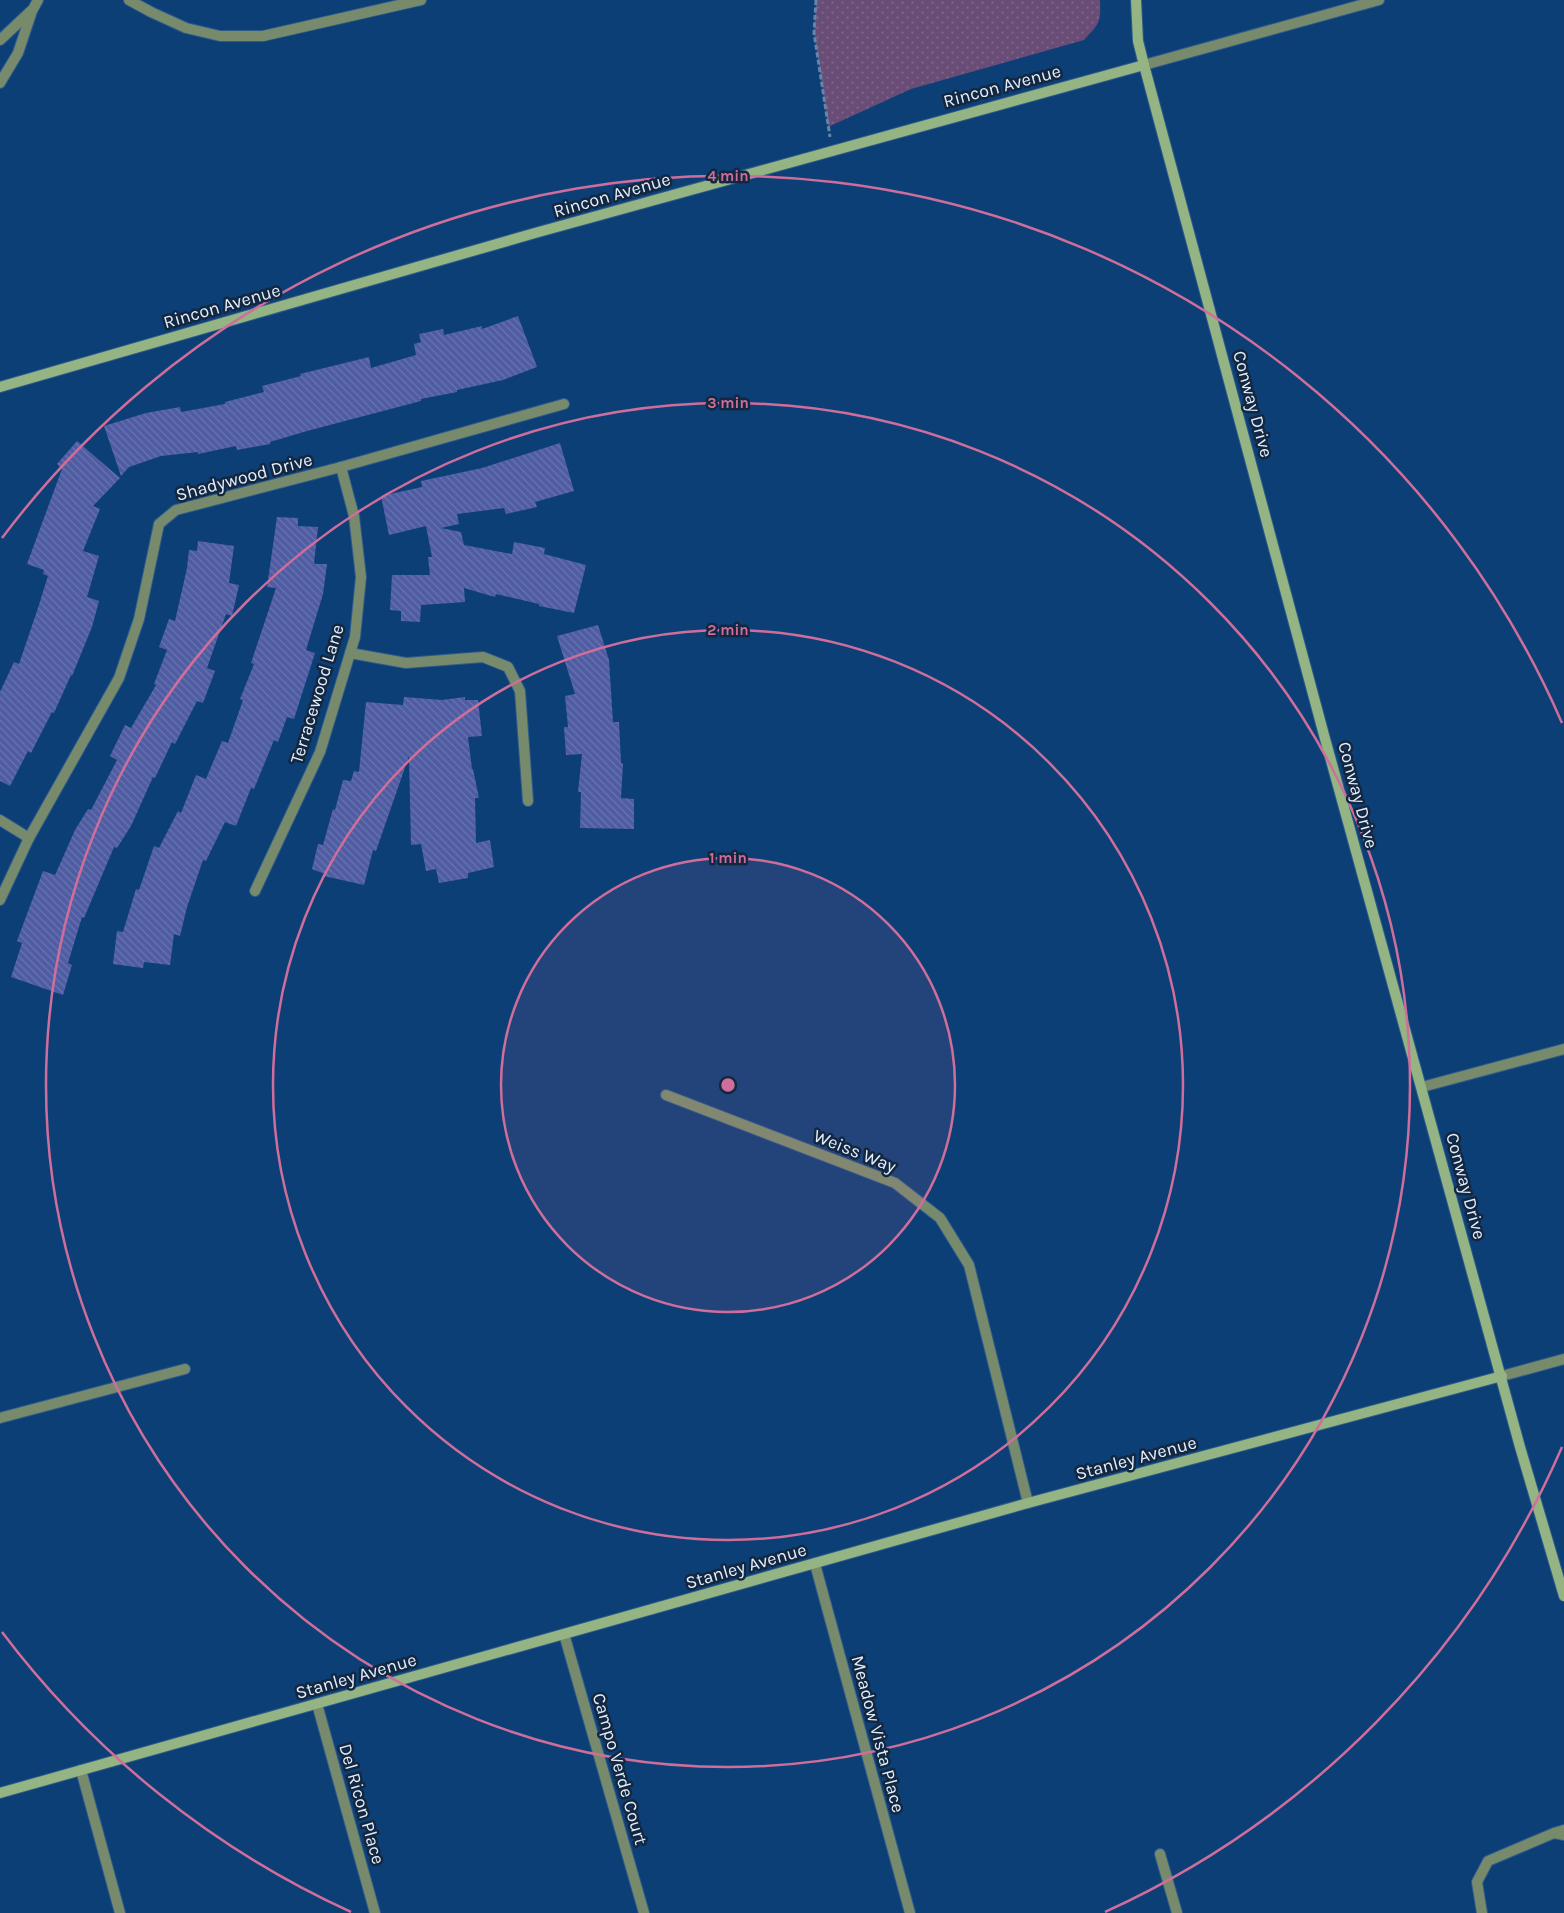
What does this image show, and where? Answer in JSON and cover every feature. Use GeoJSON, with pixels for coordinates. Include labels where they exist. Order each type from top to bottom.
{"type":"FeatureCollection","features":[{"type":"Feature","properties":{"kind":"street"},"geometry":{"type":"LineString","coordinates":[[0,83],[18,54],[32,11],[38,0]]}},
{"type":"Feature","properties":{"kind":"street"},"geometry":{"type":"LineString","coordinates":[[129,0],[186,28],[220,36],[263,36],[391,4],[421,0]]}},
{"type":"Feature","properties":{"kind":"street","name":"Conway Drive"},"geometry":{"type":"LineString","coordinates":[[1136,0],[1138,41],[1144,64],[1327,744],[1520,1447],[1564,1596]]}},
{"type":"Feature","properties":{"kind":"street","name":"Rincon Avenue"},"geometry":{"type":"LineString","coordinates":[[0,387],[832,150],[1379,0]]}},
{"type":"Feature","properties":{"kind":"street"},"geometry":{"type":"LineString","coordinates":[[0,40],[32,11]]}},
{"type":"Feature","properties":{"kind":"street","name":"Shadywood Drive"},"geometry":{"type":"LineString","coordinates":[[0,900],[29,838],[119,678],[139,619],[159,524],[176,510],[341,467],[564,404]]}},
{"type":"Feature","properties":{"kind":"street","name":"Terracewood Lane"},"geometry":{"type":"LineString","coordinates":[[255,891],[320,752],[355,637],[361,577],[354,516],[341,467]]}},
{"type":"Feature","properties":{"kind":"street"},"geometry":{"type":"LineString","coordinates":[[350,653],[406,664],[483,657],[508,666],[520,691],[528,801]]}},
{"type":"Feature","properties":{"kind":"street"},"geometry":{"type":"LineString","coordinates":[[0,820],[29,838]]}},
{"type":"Feature","properties":{"kind":"street"},"geometry":{"type":"LineString","coordinates":[[1422,1087],[1564,1049]]}},
{"type":"Feature","properties":{"kind":"street","name":"Weiss Way"},"geometry":{"type":"LineString","coordinates":[[666,1095],[894,1183],[940,1218],[969,1265],[1028,1503]]}},
{"type":"Feature","properties":{"kind":"street"},"geometry":{"type":"LineString","coordinates":[[1502,1376],[1564,1359]]}},
{"type":"Feature","properties":{"kind":"street"},"geometry":{"type":"LineString","coordinates":[[0,1418],[185,1369]]}},
{"type":"Feature","properties":{"kind":"street","name":"Stanley Avenue"},"geometry":{"type":"LineString","coordinates":[[0,1793],[1028,1503],[1502,1376]]}},
{"type":"Feature","properties":{"kind":"street","name":"Meadow Vista Place"},"geometry":{"type":"LineString","coordinates":[[815,1564],[910,1913]]}},
{"type":"Feature","properties":{"kind":"street","name":"Campo Verde Court"},"geometry":{"type":"LineString","coordinates":[[564,1634],[644,1913]]}},
{"type":"Feature","properties":{"kind":"street","name":"Del Ricon Place"},"geometry":{"type":"LineString","coordinates":[[317,1704],[375,1913]]}},
{"type":"Feature","properties":{"kind":"street"},"geometry":{"type":"LineString","coordinates":[[81,1770],[120,1913]]}},
{"type":"Feature","properties":{"kind":"street"},"geometry":{"type":"LineString","coordinates":[[1482,1913],[1477,1882],[1488,1861],[1561,1833]]}},
{"type":"Feature","properties":{"kind":"street"},"geometry":{"type":"LineString","coordinates":[[1160,1854],[1177,1913]]}},
{"type":"Feature","properties":{"kind":"path"},"geometry":{"type":"LineString","coordinates":[[816,0],[814,33],[832,150]]}},
{"type":"Feature","properties":{"kind":"shaded area"},"geometry":{"type":"Polygon","coordinates":[[[816,0],[1100,0],[1100,14],[1098,23],[1084,40],[911,89],[828,127],[814,33],[816,0]]]}},
{"type":"Feature","properties":{"kind":"building"},"geometry":{"type":"Polygon","coordinates":[[[518,316],[537,367],[503,380],[421,399],[421,401],[270,442],[270,444],[237,450],[236,446],[198,454],[198,452],[161,456],[129,467],[121,476],[104,426],[146,413],[180,407],[181,412],[225,404],[225,402],[264,392],[262,386],[301,376],[300,374],[369,357],[371,368],[416,355],[414,344],[421,342],[419,334],[443,329],[444,335],[482,326],[482,329],[518,316]]]}},
{"type":"Feature","properties":{"kind":"building"},"geometry":{"type":"Polygon","coordinates":[[[77,441],[120,478],[93,506],[100,509],[83,551],[99,556],[87,597],[99,601],[92,627],[72,676],[54,713],[52,712],[31,753],[28,751],[10,786],[0,781],[0,692],[14,662],[19,664],[48,576],[43,574],[44,570],[27,564],[62,469],[57,464],[77,441]]]}},
{"type":"Feature","properties":{"kind":"building"},"geometry":{"type":"Polygon","coordinates":[[[560,443],[574,491],[535,502],[537,507],[506,514],[504,508],[457,514],[459,524],[441,528],[461,532],[464,545],[512,554],[514,542],[545,548],[544,554],[586,565],[574,613],[496,594],[495,597],[464,588],[465,602],[421,605],[420,622],[401,621],[401,611],[390,610],[392,575],[430,575],[428,557],[432,557],[426,526],[389,535],[381,496],[422,487],[421,481],[482,468],[560,443]]]}},
{"type":"Feature","properties":{"kind":"building"},"geometry":{"type":"Polygon","coordinates":[[[277,517],[298,518],[298,526],[318,527],[314,563],[327,564],[323,594],[306,650],[315,653],[294,719],[287,717],[278,742],[274,740],[254,789],[251,788],[236,826],[225,822],[206,861],[203,860],[187,907],[180,936],[174,934],[170,965],[144,962],[143,968],[113,964],[117,931],[123,932],[136,889],[139,890],[154,846],[159,848],[178,811],[181,813],[196,775],[206,779],[222,741],[228,743],[243,700],[240,699],[254,664],[251,663],[276,588],[267,587],[277,517]]]}},
{"type":"Feature","properties":{"kind":"building"},"geometry":{"type":"Polygon","coordinates":[[[198,541],[234,546],[229,583],[239,585],[232,616],[226,614],[207,668],[215,671],[203,703],[197,701],[175,744],[172,742],[155,778],[153,777],[131,826],[117,848],[114,847],[84,918],[82,917],[68,963],[72,965],[63,995],[11,977],[22,943],[17,941],[43,871],[55,875],[75,830],[88,809],[91,810],[117,760],[110,756],[125,725],[131,728],[156,685],[154,684],[167,650],[159,647],[169,619],[175,621],[187,568],[189,550],[197,551],[198,541]]]}},
{"type":"Feature","properties":{"kind":"building"},"geometry":{"type":"Polygon","coordinates":[[[598,625],[609,660],[613,722],[619,722],[621,763],[623,764],[621,798],[634,799],[634,829],[580,828],[581,792],[578,792],[582,754],[566,755],[564,727],[568,727],[565,696],[575,694],[557,636],[598,625]]]}},
{"type":"Feature","properties":{"kind":"building"},"geometry":{"type":"Polygon","coordinates":[[[404,697],[442,700],[465,697],[465,700],[478,700],[482,736],[468,737],[472,769],[479,798],[475,798],[476,843],[490,840],[494,867],[468,873],[468,878],[439,883],[436,869],[426,871],[421,844],[411,845],[409,756],[376,851],[373,850],[364,885],[324,876],[325,874],[312,869],[318,844],[323,845],[343,780],[351,781],[354,771],[359,772],[366,702],[403,705],[404,697]]]}}]}
